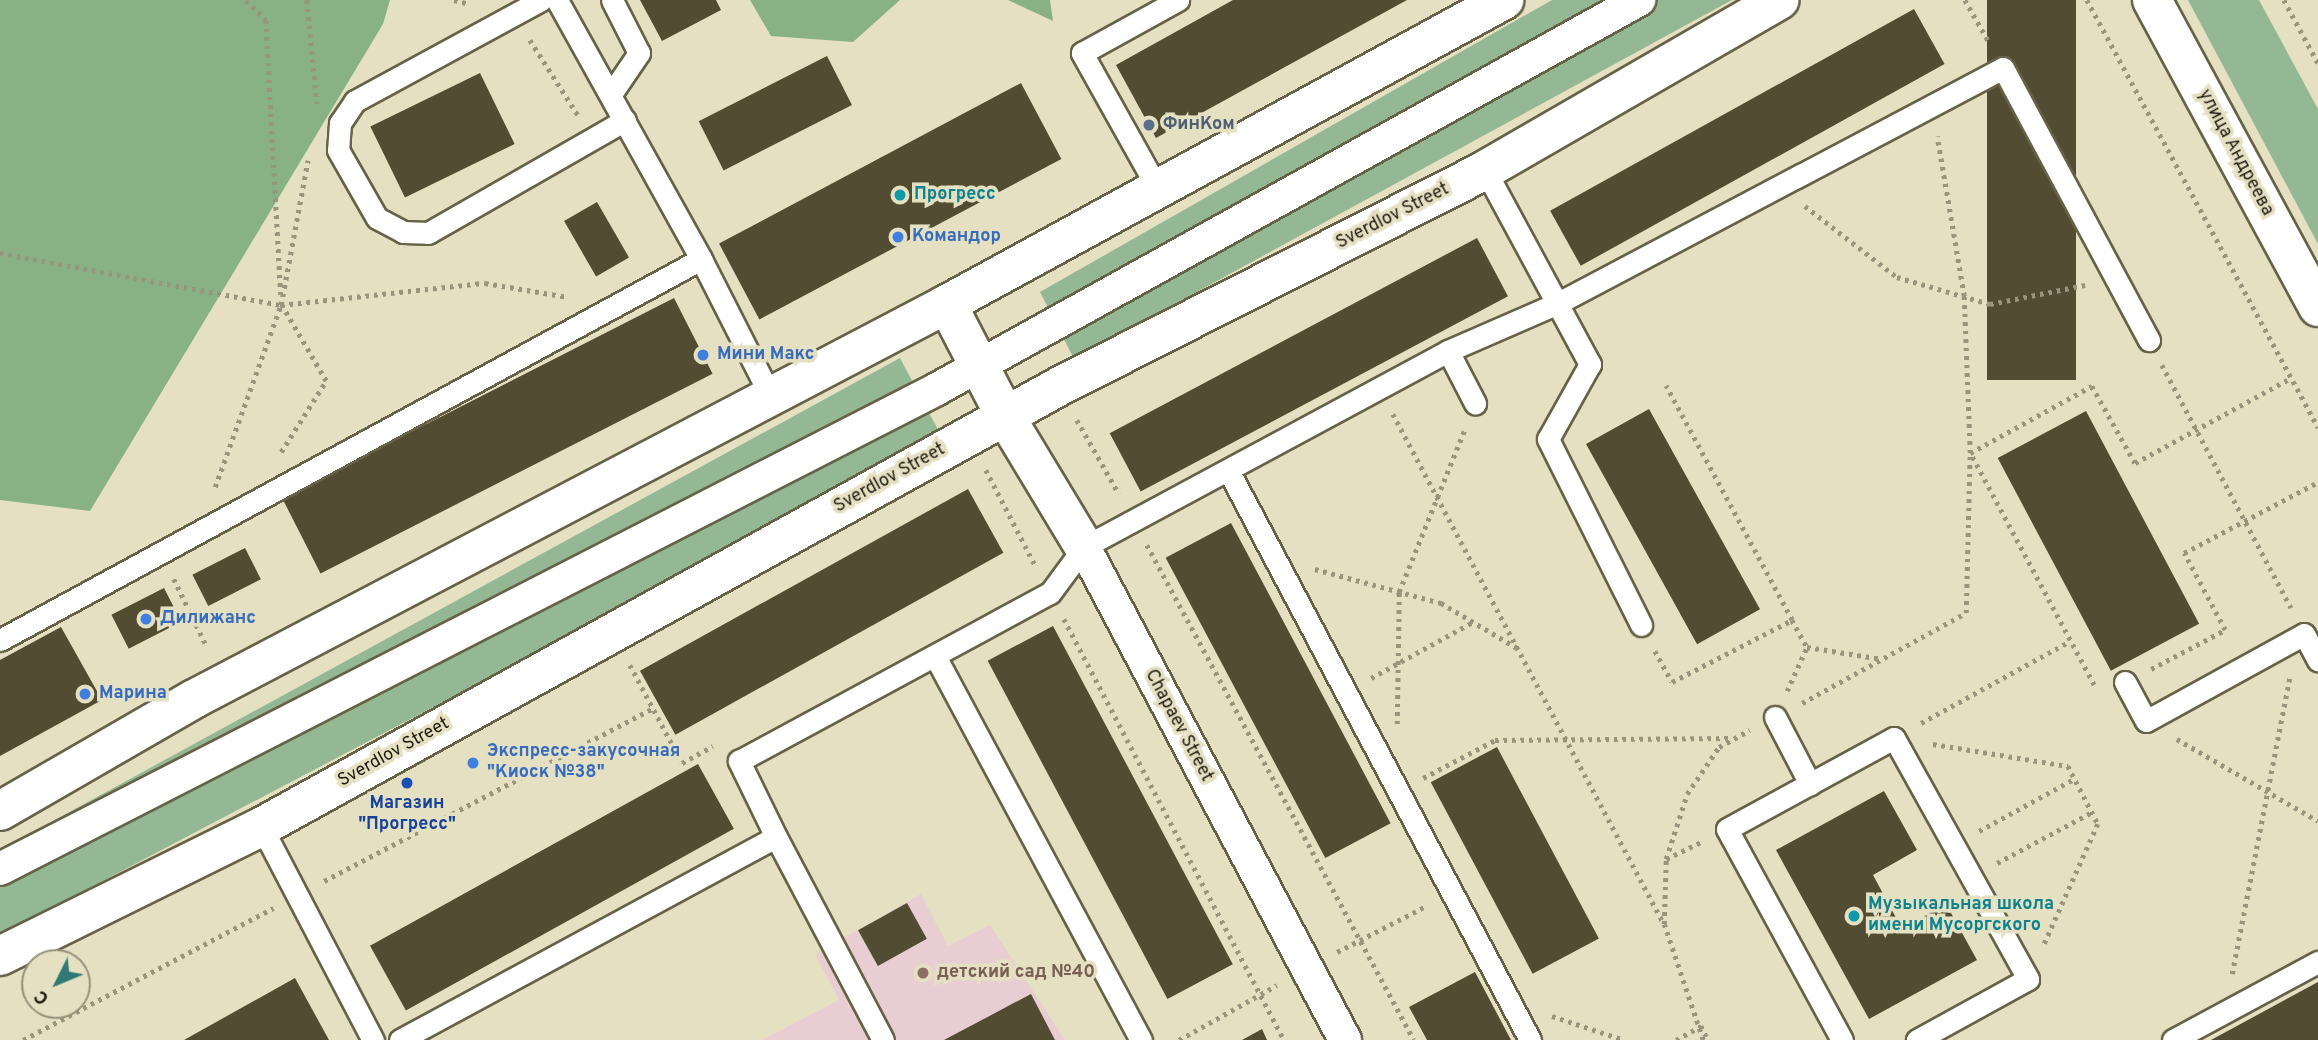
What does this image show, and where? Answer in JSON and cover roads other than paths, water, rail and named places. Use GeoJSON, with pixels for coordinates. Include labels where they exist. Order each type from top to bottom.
{"type":"FeatureCollection","features":[{"type":"Feature","properties":{"kind":"street"},"geometry":{"type":"LineString","coordinates":[[0,869],[978,367],[1639,0]]}},
{"type":"Feature","properties":{"kind":"street","name":"Sverdlov Street"},"geometry":{"type":"LineString","coordinates":[[0,956],[261,826],[1006,415],[1485,170],[1780,0]]}},
{"type":"Feature","properties":{"kind":"street","name":"улица Андреева"},"geometry":{"type":"LineString","coordinates":[[2152,0],[2318,307]]}},
{"type":"Feature","properties":{"kind":"street"},"geometry":{"type":"LineString","coordinates":[[0,811],[194,699],[947,304],[1494,2]]}},
{"type":"Feature","properties":{"kind":"street","name":"Chapaev Street"},"geometry":{"type":"LineString","coordinates":[[947,304],[978,367],[1084,547],[1345,1040]]}},
{"type":"Feature","properties":{"kind":"lane"},"geometry":{"type":"LineString","coordinates":[[541,0],[355,101],[340,123],[338,150],[377,218],[403,232],[428,233],[625,120]]}},
{"type":"Feature","properties":{"kind":"lane"},"geometry":{"type":"LineString","coordinates":[[557,0],[701,259],[771,397]]}},
{"type":"Feature","properties":{"kind":"lane"},"geometry":{"type":"LineString","coordinates":[[611,94],[639,53],[612,0]]}},
{"type":"Feature","properties":{"kind":"lane"},"geometry":{"type":"LineString","coordinates":[[1158,189],[1082,53],[1164,3]]}},
{"type":"Feature","properties":{"kind":"lane"},"geometry":{"type":"LineString","coordinates":[[883,1040],[739,761],[1050,593],[1084,547],[1448,351],[1558,303],[2003,68],[2149,340]]}},
{"type":"Feature","properties":{"kind":"lane"},"geometry":{"type":"LineString","coordinates":[[1485,170],[1590,364],[1548,439],[1641,625]]}},
{"type":"Feature","properties":{"kind":"lane"},"geometry":{"type":"LineString","coordinates":[[0,640],[701,259]]}},
{"type":"Feature","properties":{"kind":"lane"},"geometry":{"type":"LineString","coordinates":[[1448,351],[1475,403]]}},
{"type":"Feature","properties":{"kind":"lane"},"geometry":{"type":"LineString","coordinates":[[1228,470],[1530,1040]]}},
{"type":"Feature","properties":{"kind":"lane"},"geometry":{"type":"LineString","coordinates":[[2125,682],[2146,721],[2300,636],[2318,660]]}},
{"type":"Feature","properties":{"kind":"lane"},"geometry":{"type":"LineString","coordinates":[[935,656],[1141,1040]]}},
{"type":"Feature","properties":{"kind":"lane"},"geometry":{"type":"LineString","coordinates":[[1775,717],[1810,784]]}},
{"type":"Feature","properties":{"kind":"lane"},"geometry":{"type":"LineString","coordinates":[[1842,1040],[1727,829],[1894,738],[2028,979],[1927,1038]]}},
{"type":"Feature","properties":{"kind":"lane"},"geometry":{"type":"LineString","coordinates":[[261,826],[373,1040]]}},
{"type":"Feature","properties":{"kind":"lane"},"geometry":{"type":"LineString","coordinates":[[400,1040],[776,837]]}},
{"type":"Feature","properties":{"kind":"lane"},"geometry":{"type":"LineString","coordinates":[[2173,1040],[2318,962]]}},
{"type":"Feature","properties":{"kind":"place","name":"ФинКом"},"geometry":{"type":"Point","coordinates":[1149,125]}},
{"type":"Feature","properties":{"kind":"place","name":"Прогресс"},"geometry":{"type":"Point","coordinates":[900,195]}},
{"type":"Feature","properties":{"kind":"place","name":"Командор"},"geometry":{"type":"Point","coordinates":[898,237]}},
{"type":"Feature","properties":{"kind":"place","name":"Мини Макс"},"geometry":{"type":"Point","coordinates":[703,355]}},
{"type":"Feature","properties":{"kind":"place","name":"Дилижанс"},"geometry":{"type":"Point","coordinates":[146,619]}},
{"type":"Feature","properties":{"kind":"place","name":"Марина"},"geometry":{"type":"Point","coordinates":[85,694]}},
{"type":"Feature","properties":{"kind":"place","name":"Экспресс-закусочная \"Киоск №38\""},"geometry":{"type":"Point","coordinates":[473,763]}},
{"type":"Feature","properties":{"kind":"place","name":"Магазин \"Прогресс\""},"geometry":{"type":"Point","coordinates":[407,783]}},
{"type":"Feature","properties":{"kind":"place","name":"Музыкальная школа имени Мусоргского"},"geometry":{"type":"Point","coordinates":[1854,916]}},
{"type":"Feature","properties":{"kind":"place","name":"детский сад №40"},"geometry":{"type":"Point","coordinates":[923,973]}}]}
